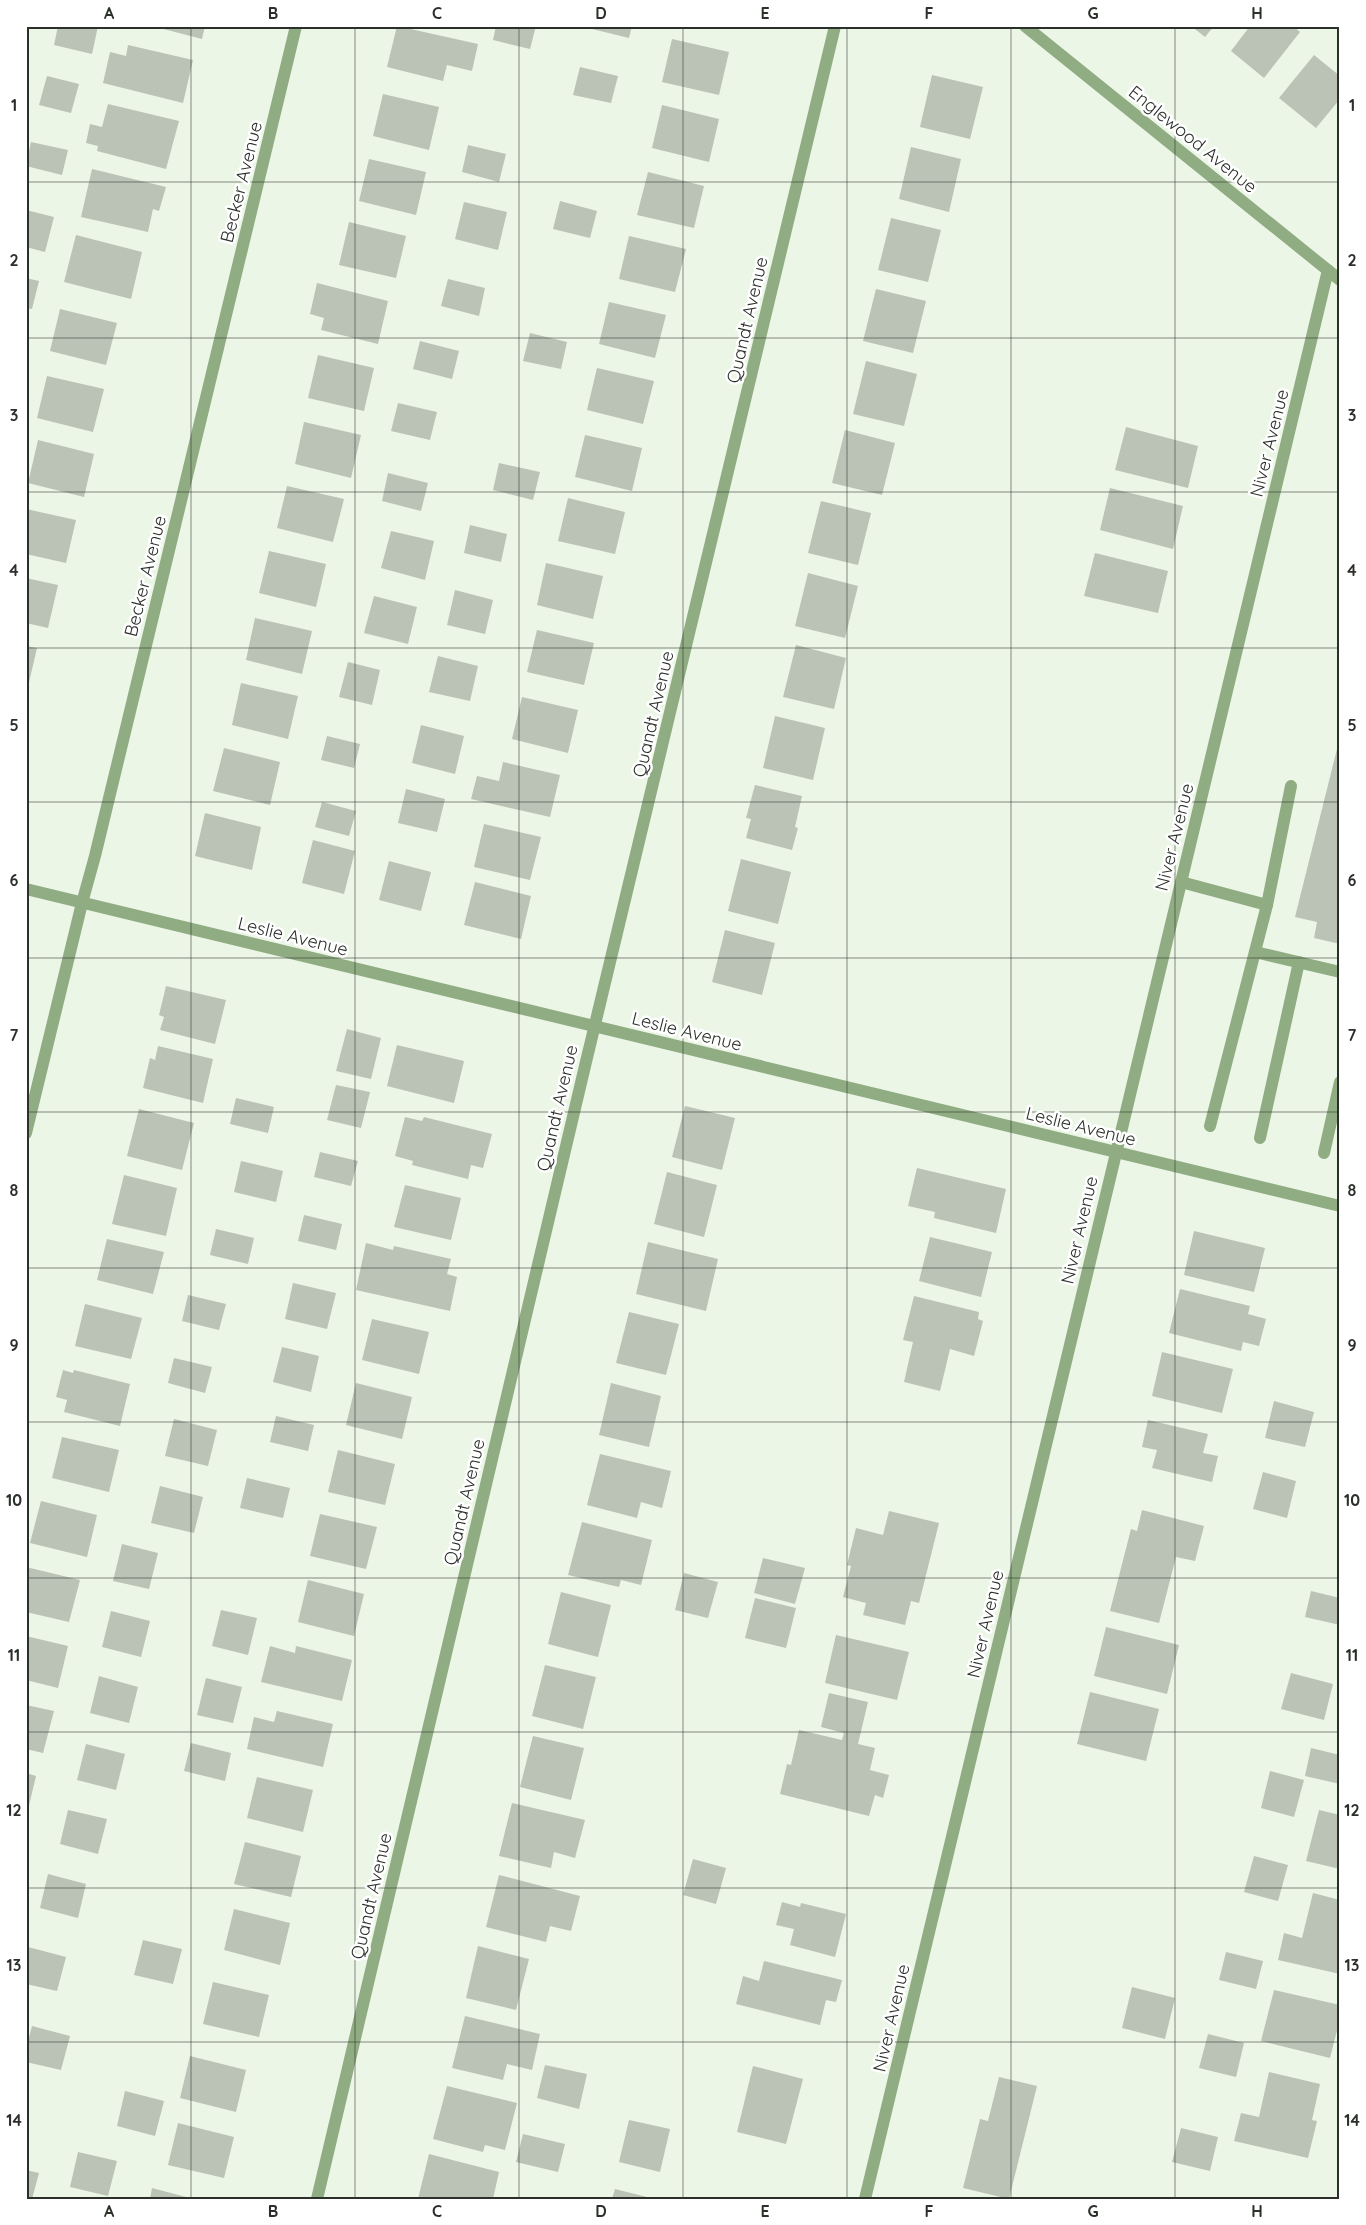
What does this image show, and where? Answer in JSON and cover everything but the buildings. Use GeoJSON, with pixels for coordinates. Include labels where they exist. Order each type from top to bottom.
{"type":"FeatureCollection","features":[{"type":"Feature","properties":{"kind":"street","name":"Becker Avenue"},"geometry":{"type":"LineString","coordinates":[[26,1133],[82,903],[96,856],[296,26]]}},
{"type":"Feature","properties":{"kind":"street","name":"Quandt Avenue"},"geometry":{"type":"LineString","coordinates":[[317,2199],[595,1027],[836,26]]}},
{"type":"Feature","properties":{"kind":"street","name":"Englewood Avenue"},"geometry":{"type":"LineString","coordinates":[[1025,26],[1340,280]]}},
{"type":"Feature","properties":{"kind":"street","name":"Niver Avenue"},"geometry":{"type":"LineString","coordinates":[[865,2199],[1328,270]]}},
{"type":"Feature","properties":{"kind":"street"},"geometry":{"type":"LineString","coordinates":[[1210,1126],[1267,905],[1291,786]]}},
{"type":"Feature","properties":{"kind":"street"},"geometry":{"type":"LineString","coordinates":[[1181,882],[1267,905]]}},
{"type":"Feature","properties":{"kind":"street","name":"Leslie Avenue"},"geometry":{"type":"LineString","coordinates":[[26,889],[1340,1206]]}},
{"type":"Feature","properties":{"kind":"street"},"geometry":{"type":"LineString","coordinates":[[1255,952],[1340,972]]}},
{"type":"Feature","properties":{"kind":"street"},"geometry":{"type":"LineString","coordinates":[[1260,1138],[1299,962]]}},
{"type":"Feature","properties":{"kind":"street"},"geometry":{"type":"LineString","coordinates":[[1324,1153],[1340,1082]]}}]}
